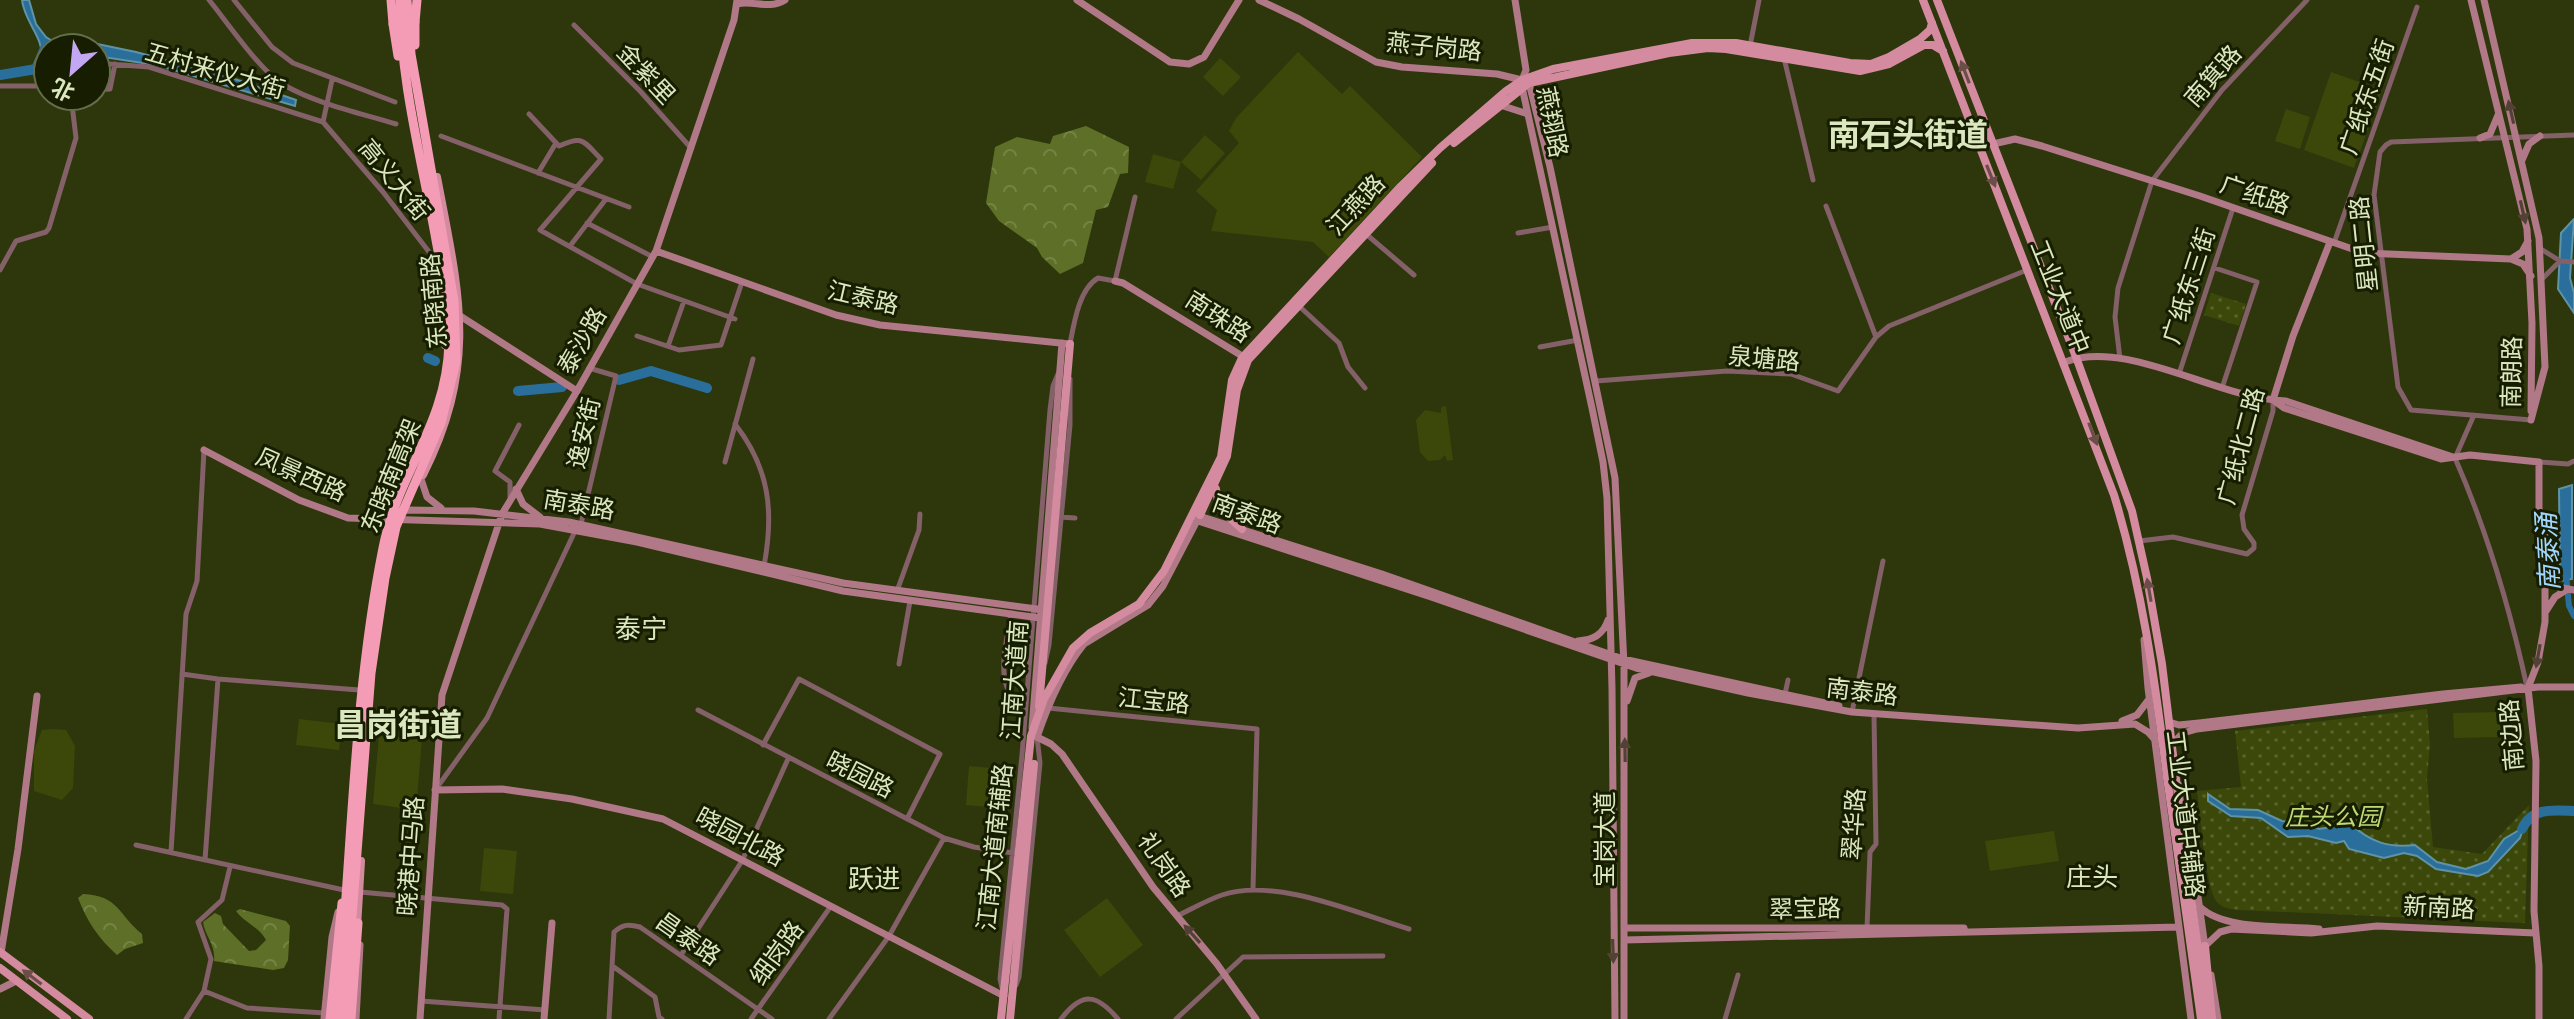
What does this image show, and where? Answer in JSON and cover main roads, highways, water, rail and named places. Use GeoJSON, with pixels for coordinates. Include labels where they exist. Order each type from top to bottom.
{"type":"FeatureCollection","features":[{"type":"Feature","properties":{"kind":"highway","name":"东晓南高架"},"geometry":{"type":"LineString","coordinates":[[330,1018],[364,672],[382,551],[393,513],[436,418],[447,368],[448,306],[396,0]]}},
{"type":"Feature","properties":{"kind":"highway","name":"东晓南高架"},"geometry":{"type":"LineString","coordinates":[[349,1019],[371,673],[389,558],[401,512],[441,423],[456,362],[454,301],[422,120],[412,0]]}},
{"type":"Feature","properties":{"kind":"highway"},"geometry":{"type":"LineString","coordinates":[[330,1018],[344,894]]}},
{"type":"Feature","properties":{"kind":"highway"},"geometry":{"type":"LineString","coordinates":[[349,1019],[358,923]]}},
{"type":"Feature","properties":{"kind":"main road","name":"东晓南路"},"geometry":{"type":"LineString","coordinates":[[330,1018],[343,936],[359,690],[378,550],[387,517],[432,415],[442,377],[445,339],[436,261],[400,49],[396,0]]}},
{"type":"Feature","properties":{"kind":"main road","name":"东晓南路"},"geometry":{"type":"LineString","coordinates":[[349,1019],[375,674],[394,554],[405,514],[441,436],[453,400],[460,356],[460,316],[413,54],[412,0]]}},
{"type":"Feature","properties":{"kind":"main road","name":"工业大道中"},"geometry":{"type":"LineString","coordinates":[[1923,0],[2114,495],[2129,546],[2143,614],[2171,774]]}},
{"type":"Feature","properties":{"kind":"main road"},"geometry":{"type":"LineString","coordinates":[[1937,0],[2076,357],[2118,470],[2139,541],[2162,664],[2172,744],[2171,774],[2201,1019]]}},
{"type":"Feature","properties":{"kind":"main road","name":"江燕路"},"geometry":{"type":"LineString","coordinates":[[1197,517],[1221,457],[1232,380],[1245,358],[1409,179],[1465,126],[1524,83],[1708,48],[1749,48],[1871,64],[1920,39],[1930,30],[1932,23]]}},
{"type":"Feature","properties":{"kind":"main road","name":"江燕路"},"geometry":{"type":"LineString","coordinates":[[1749,48],[1860,71],[1889,64],[1924,45],[1933,45],[1943,51]]}},
{"type":"Feature","properties":{"kind":"main road","name":"江燕路"},"geometry":{"type":"LineString","coordinates":[[1031,736],[1058,672],[1079,641],[1147,598],[1216,486],[1227,456],[1245,358],[1435,160],[1524,83]]}},
{"type":"Feature","properties":{"kind":"main road","name":"江南大道南"},"geometry":{"type":"LineString","coordinates":[[1038,714],[1042,667],[1039,613],[1046,535],[1058,517],[1060,411],[1066,344]]}},
{"type":"Feature","properties":{"kind":"main road"},"geometry":{"type":"LineString","coordinates":[[1216,486],[1219,508],[1242,529]]}},
{"type":"Feature","properties":{"kind":"main road"},"geometry":{"type":"LineString","coordinates":[[1042,667],[1058,672]]}},
{"type":"Feature","properties":{"kind":"main road","name":"江南大道南"},"geometry":{"type":"LineString","coordinates":[[1010,1019],[1008,997],[1031,736]]}},
{"type":"Feature","properties":{"kind":"main road"},"geometry":{"type":"LineString","coordinates":[[2171,774],[2210,1019]]}},
{"type":"Feature","properties":{"kind":"main road"},"geometry":{"type":"LineString","coordinates":[[2205,946],[2210,1019]]}},
{"type":"Feature","properties":{"kind":"main road"},"geometry":{"type":"LineString","coordinates":[[1,953],[89,1019]]}},
{"type":"Feature","properties":{"kind":"main road"},"geometry":{"type":"LineString","coordinates":[[0,968],[67,1019]]}},
{"type":"Feature","properties":{"kind":"main road","name":"江南大道南"},"geometry":{"type":"LineString","coordinates":[[1001,1019],[1008,997]]}},
{"type":"Feature","properties":{"kind":"water"},"geometry":{"type":"Polygon","coordinates":[[[22,0],[29,0],[36,24],[42,32],[34,32],[22,0]]]}},
{"type":"Feature","properties":{"kind":"water"},"geometry":{"type":"Polygon","coordinates":[[[112,47],[232,78],[296,100],[295,106],[156,65],[112,58],[112,47]]]}},
{"type":"Feature","properties":{"kind":"water"},"geometry":{"type":"Polygon","coordinates":[[[2574,219],[2570,278],[2574,313],[2558,289],[2561,233],[2574,219]]]}},
{"type":"Feature","properties":{"kind":"water"},"geometry":{"type":"Polygon","coordinates":[[[2572,485],[2572,579],[2560,581],[2559,489],[2572,485]]]}},
{"type":"Feature","properties":{"kind":"water"},"geometry":{"type":"Polygon","coordinates":[[[2208,794],[2230,809],[2258,810],[2282,821],[2319,829],[2351,824],[2380,842],[2396,846],[2415,845],[2437,862],[2466,869],[2488,861],[2504,839],[2519,830],[2526,821],[2520,838],[2488,872],[2478,876],[2436,869],[2417,856],[2404,853],[2384,858],[2349,849],[2344,841],[2336,843],[2308,836],[2288,837],[2261,818],[2231,816],[2208,801],[2208,794]]]}},
{"type":"Feature","properties":{"kind":"waterway"},"geometry":{"type":"LineString","coordinates":[[0,75],[32,70]]}},
{"type":"Feature","properties":{"kind":"waterway"},"geometry":{"type":"LineString","coordinates":[[428,358],[435,361]]}},
{"type":"Feature","properties":{"kind":"waterway"},"geometry":{"type":"LineString","coordinates":[[619,380],[651,371],[707,388]]}},
{"type":"Feature","properties":{"kind":"waterway"},"geometry":{"type":"LineString","coordinates":[[518,391],[562,387]]}},
{"type":"Feature","properties":{"kind":"waterway","name":"南泰涌"},"geometry":{"type":"LineString","coordinates":[[2566,574],[2569,606],[2574,616]]}},
{"type":"Feature","properties":{"kind":"waterway"},"geometry":{"type":"LineString","coordinates":[[2522,829],[2537,813],[2574,811]]}},
{"type":"Feature","properties":{"kind":"district","name":"南石头街道"},"geometry":{"type":"Point","coordinates":[1908,135]}},
{"type":"Feature","properties":{"kind":"district","name":"泰宁"},"geometry":{"type":"Point","coordinates":[641,629]}},
{"type":"Feature","properties":{"kind":"district","name":"昌岗街道"},"geometry":{"type":"Point","coordinates":[398,725]}},
{"type":"Feature","properties":{"kind":"district","name":"庄头"},"geometry":{"type":"Point","coordinates":[2092,877]}},
{"type":"Feature","properties":{"kind":"district","name":"跃进"},"geometry":{"type":"Point","coordinates":[874,879]}},
{"type":"Feature","properties":{"kind":"park label","name":"庄头公园"},"geometry":{"type":"Point","coordinates":[2333,817]}}]}
